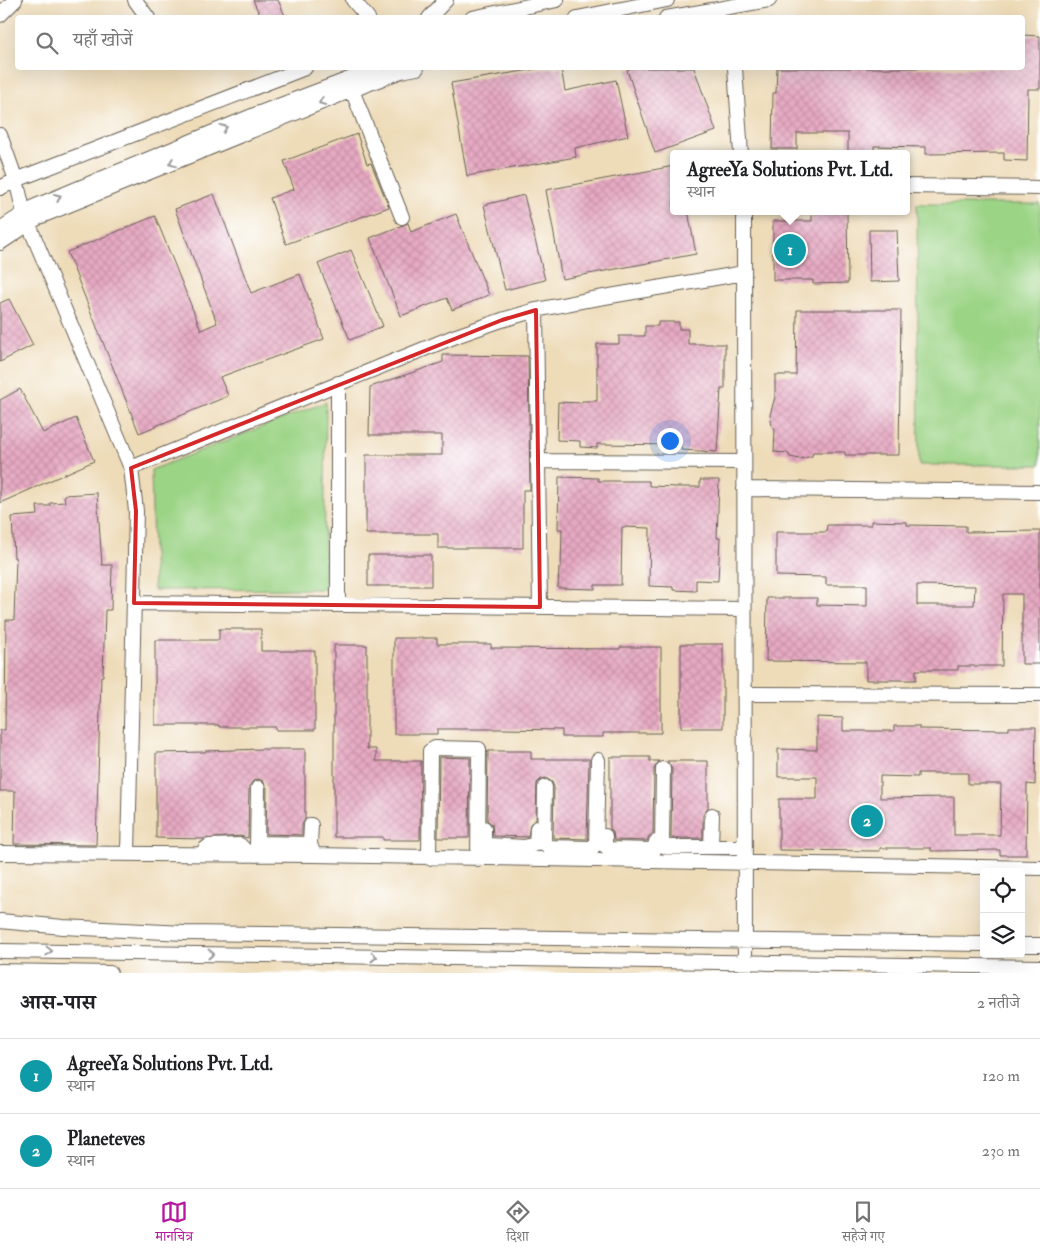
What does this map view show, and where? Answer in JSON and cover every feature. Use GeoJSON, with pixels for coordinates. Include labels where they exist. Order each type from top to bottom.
{"type":"FeatureCollection","features":[{"type":"Feature","properties":{"kind":"street"},"geometry":{"type":"LineString","coordinates":[[0,16],[15,0]]}},
{"type":"Feature","properties":{"kind":"street"},"geometry":{"type":"LineString","coordinates":[[135,0],[146,15]]}},
{"type":"Feature","properties":{"kind":"street"},"geometry":{"type":"LineString","coordinates":[[353,0],[366,15]]}},
{"type":"Feature","properties":{"kind":"street"},"geometry":{"type":"LineString","coordinates":[[432,15],[446,0]]}},
{"type":"Feature","properties":{"kind":"street"},"geometry":{"type":"LineString","coordinates":[[486,15],[558,0]]}},
{"type":"Feature","properties":{"kind":"street"},"geometry":{"type":"LineString","coordinates":[[592,15],[667,0]]}},
{"type":"Feature","properties":{"kind":"street"},"geometry":{"type":"LineString","coordinates":[[684,15],[769,0]]}},
{"type":"Feature","properties":{"kind":"street"},"geometry":{"type":"LineString","coordinates":[[0,188],[16,180],[300,70]]}},
{"type":"Feature","properties":{"kind":"street"},"geometry":{"type":"LineString","coordinates":[[0,243],[27,218],[36,206],[257,114],[373,70]]}},
{"type":"Feature","properties":{"kind":"street"},"geometry":{"type":"LineString","coordinates":[[0,229],[27,218],[39,217],[352,90],[406,70]]}},
{"type":"Feature","properties":{"kind":"street"},"geometry":{"type":"LineString","coordinates":[[735,70],[741,150]]}},
{"type":"Feature","properties":{"kind":"street"},"geometry":{"type":"LineString","coordinates":[[352,90],[402,217]]}},
{"type":"Feature","properties":{"kind":"street"},"geometry":{"type":"LineString","coordinates":[[0,135],[27,218],[131,468],[136,511],[128,853]]}},
{"type":"Feature","properties":{"kind":"street"},"geometry":{"type":"LineString","coordinates":[[910,186],[1040,188]]}},
{"type":"Feature","properties":{"kind":"street"},"geometry":{"type":"LineString","coordinates":[[744,215],[745,968]]}},
{"type":"Feature","properties":{"kind":"street"},"geometry":{"type":"LineString","coordinates":[[131,468],[456,336],[502,320],[536,310],[587,300],[744,273]]}},
{"type":"Feature","properties":{"kind":"street"},"geometry":{"type":"LineString","coordinates":[[536,310],[540,607]]}},
{"type":"Feature","properties":{"kind":"street"},"geometry":{"type":"LineString","coordinates":[[338,384],[338,605]]}},
{"type":"Feature","properties":{"kind":"street"},"geometry":{"type":"LineString","coordinates":[[537,462],[744,462]]}},
{"type":"Feature","properties":{"kind":"street"},"geometry":{"type":"LineString","coordinates":[[744,489],[1040,492]]}},
{"type":"Feature","properties":{"kind":"street"},"geometry":{"type":"LineString","coordinates":[[134,602],[744,609]]}},
{"type":"Feature","properties":{"kind":"street"},"geometry":{"type":"LineString","coordinates":[[744,694],[1040,695]]}},
{"type":"Feature","properties":{"kind":"street"},"geometry":{"type":"LineString","coordinates":[[429,858],[430,751],[435,748],[479,749],[485,854]]}},
{"type":"Feature","properties":{"kind":"street"},"geometry":{"type":"LineString","coordinates":[[592,854],[596,844],[598,760]]}},
{"type":"Feature","properties":{"kind":"street"},"geometry":{"type":"LineString","coordinates":[[663,768],[662,844],[666,847],[745,847]]}},
{"type":"Feature","properties":{"kind":"street"},"geometry":{"type":"LineString","coordinates":[[485,774],[485,854]]}},
{"type":"Feature","properties":{"kind":"street"},"geometry":{"type":"LineString","coordinates":[[544,787],[544,843],[549,853]]}},
{"type":"Feature","properties":{"kind":"street"},"geometry":{"type":"LineString","coordinates":[[253,851],[258,788]]}},
{"type":"Feature","properties":{"kind":"street"},"geometry":{"type":"LineString","coordinates":[[711,847],[712,815]]}},
{"type":"Feature","properties":{"kind":"street"},"geometry":{"type":"LineString","coordinates":[[525,853],[536,844],[537,824]]}},
{"type":"Feature","properties":{"kind":"street"},"geometry":{"type":"LineString","coordinates":[[311,825],[312,850]]}},
{"type":"Feature","properties":{"kind":"street"},"geometry":{"type":"LineString","coordinates":[[0,853],[203,854],[312,850],[429,858],[525,853],[592,854],[608,848],[655,851],[745,863],[1040,868]]}},
{"type":"Feature","properties":{"kind":"street"},"geometry":{"type":"LineString","coordinates":[[0,921],[63,927],[185,933],[980,944]]}},
{"type":"Feature","properties":{"kind":"street"},"geometry":{"type":"LineString","coordinates":[[1025,945],[1040,945]]}},
{"type":"Feature","properties":{"kind":"street"},"geometry":{"type":"LineString","coordinates":[[0,950],[745,968],[1040,967]]}},
{"type":"Feature","properties":{"kind":"street"},"geometry":{"type":"LineString","coordinates":[[0,971],[110,973]]}},
{"type":"Feature","properties":{"kind":"highlighted area"},"geometry":{"type":"Polygon","coordinates":[[[536,310],[540,607],[134,603],[136,511],[131,468],[502,320],[536,310]]]}},
{"type":"Feature","properties":{"kind":"green space"},"geometry":{"type":"Polygon","coordinates":[[[917,204],[1040,204],[1040,465],[919,465],[917,204]]]}},
{"type":"Feature","properties":{"kind":"green space"},"geometry":{"type":"Polygon","coordinates":[[[326,402],[324,589],[154,590],[151,470],[326,402]]]}},
{"type":"Feature","properties":{"kind":"building"},"geometry":{"type":"Polygon","coordinates":[[[253,0],[278,0],[285,15],[260,15],[253,0]]]}},
{"type":"Feature","properties":{"kind":"building"},"geometry":{"type":"Polygon","coordinates":[[[1025,35],[1040,36],[1040,89],[1028,89],[1027,161],[1004,160],[1004,153],[926,154],[926,147],[874,146],[874,150],[848,150],[848,133],[797,133],[797,149],[772,149],[773,93],[776,93],[777,70],[1025,70],[1025,35]]]}},
{"type":"Feature","properties":{"kind":"building"},"geometry":{"type":"Polygon","coordinates":[[[530,70],[561,70],[565,91],[616,80],[628,136],[575,148],[576,157],[467,176],[451,83],[530,70]]]}},
{"type":"Feature","properties":{"kind":"building"},"geometry":{"type":"Polygon","coordinates":[[[627,70],[695,70],[716,131],[655,153],[627,70]]]}},
{"type":"Feature","properties":{"kind":"building"},"geometry":{"type":"Polygon","coordinates":[[[357,134],[367,164],[371,163],[389,207],[286,244],[270,198],[294,189],[284,161],[357,134]]]}},
{"type":"Feature","properties":{"kind":"building"},"geometry":{"type":"Polygon","coordinates":[[[670,167],[670,215],[689,215],[696,254],[562,279],[546,190],[670,167]]]}},
{"type":"Feature","properties":{"kind":"building"},"geometry":{"type":"Polygon","coordinates":[[[214,194],[251,293],[300,274],[324,339],[220,377],[228,396],[139,433],[67,252],[155,216],[201,330],[217,323],[175,209],[214,194]]]}},
{"type":"Feature","properties":{"kind":"building"},"geometry":{"type":"Polygon","coordinates":[[[524,195],[545,280],[505,290],[484,205],[524,195]]]}},
{"type":"Feature","properties":{"kind":"building"},"geometry":{"type":"Polygon","coordinates":[[[456,214],[489,295],[452,310],[447,298],[401,316],[370,238],[408,223],[411,232],[456,214]]]}},
{"type":"Feature","properties":{"kind":"building"},"geometry":{"type":"Polygon","coordinates":[[[812,215],[847,215],[848,283],[813,284],[813,280],[773,280],[773,221],[812,221],[812,215]]]}},
{"type":"Feature","properties":{"kind":"building"},"geometry":{"type":"Polygon","coordinates":[[[869,230],[897,230],[899,281],[870,282],[869,230]]]}},
{"type":"Feature","properties":{"kind":"building"},"geometry":{"type":"Polygon","coordinates":[[[351,250],[383,326],[350,340],[318,264],[351,250]]]}},
{"type":"Feature","properties":{"kind":"building"},"geometry":{"type":"Polygon","coordinates":[[[9,299],[33,345],[0,362],[0,303],[9,299]]]}},
{"type":"Feature","properties":{"kind":"building"},"geometry":{"type":"Polygon","coordinates":[[[797,310],[901,310],[899,455],[845,455],[845,452],[813,452],[812,456],[800,459],[790,457],[788,453],[774,452],[775,430],[772,426],[770,415],[775,397],[775,375],[796,375],[797,310]]]}},
{"type":"Feature","properties":{"kind":"building"},"geometry":{"type":"Polygon","coordinates":[[[658,322],[679,322],[679,329],[688,329],[688,344],[725,344],[725,389],[721,389],[717,452],[681,450],[681,445],[597,444],[597,448],[580,447],[580,441],[557,440],[558,402],[581,403],[582,401],[597,401],[597,344],[619,344],[619,336],[645,336],[645,326],[658,326],[658,322]]]}},
{"type":"Feature","properties":{"kind":"building"},"geometry":{"type":"Polygon","coordinates":[[[443,355],[528,356],[530,490],[523,490],[523,548],[438,548],[438,534],[366,534],[366,455],[442,455],[442,435],[369,435],[370,387],[443,362],[443,355]]]}},
{"type":"Feature","properties":{"kind":"building"},"geometry":{"type":"Polygon","coordinates":[[[20,389],[43,433],[76,418],[94,461],[0,503],[0,400],[20,389]]]}},
{"type":"Feature","properties":{"kind":"building"},"geometry":{"type":"Polygon","coordinates":[[[559,477],[598,478],[598,481],[649,481],[649,486],[678,487],[700,487],[700,480],[719,480],[717,538],[720,538],[718,581],[696,580],[696,591],[673,590],[673,587],[649,586],[650,528],[622,527],[621,585],[595,585],[595,589],[558,588],[559,568],[561,568],[562,529],[558,529],[559,477]]]}},
{"type":"Feature","properties":{"kind":"building"},"geometry":{"type":"Polygon","coordinates":[[[97,493],[102,565],[112,565],[111,610],[105,610],[103,676],[101,676],[96,845],[14,844],[15,791],[0,791],[0,730],[5,730],[6,620],[14,620],[16,558],[14,558],[12,517],[38,515],[37,506],[50,506],[50,503],[65,502],[64,495],[97,493]]]}},
{"type":"Feature","properties":{"kind":"building"},"geometry":{"type":"Polygon","coordinates":[[[871,521],[907,522],[907,525],[966,526],[966,532],[1040,531],[1040,664],[1022,664],[1022,594],[1003,594],[1002,666],[958,666],[958,670],[916,670],[916,680],[866,680],[866,662],[766,661],[767,598],[817,598],[817,605],[867,606],[867,585],[826,585],[826,577],[776,576],[776,532],[826,532],[827,525],[871,525],[871,521]],[[917,585],[917,605],[974,605],[975,586],[917,585]]]}},
{"type":"Feature","properties":{"kind":"building"},"geometry":{"type":"Polygon","coordinates":[[[368,555],[431,555],[431,586],[368,586],[368,555]]]}},
{"type":"Feature","properties":{"kind":"building"},"geometry":{"type":"Polygon","coordinates":[[[219,629],[261,629],[261,651],[315,651],[315,730],[276,730],[276,727],[219,727],[219,725],[155,725],[155,640],[219,640],[219,629]]]}},
{"type":"Feature","properties":{"kind":"building"},"geometry":{"type":"Polygon","coordinates":[[[394,638],[437,638],[437,644],[491,644],[491,648],[620,649],[620,647],[661,647],[661,733],[603,733],[603,737],[562,737],[562,730],[437,729],[437,734],[394,734],[394,638]]]}},
{"type":"Feature","properties":{"kind":"building"},"geometry":{"type":"Polygon","coordinates":[[[681,644],[723,644],[723,728],[681,728],[681,644]]]}},
{"type":"Feature","properties":{"kind":"building"},"geometry":{"type":"Polygon","coordinates":[[[334,645],[367,645],[367,749],[376,749],[376,761],[421,761],[420,840],[383,840],[383,837],[334,837],[334,645]]]}},
{"type":"Feature","properties":{"kind":"building"},"geometry":{"type":"Polygon","coordinates":[[[817,717],[843,718],[843,731],[894,731],[894,726],[919,726],[919,729],[1009,730],[1009,727],[1036,727],[1035,785],[1027,784],[1026,855],[1000,855],[1000,850],[931,851],[931,848],[880,848],[880,851],[779,850],[779,799],[817,799],[817,777],[778,777],[778,749],[817,750],[817,717]],[[918,773],[918,777],[880,776],[880,798],[954,797],[954,835],[1000,835],[1001,784],[968,784],[968,773],[918,773]]]}},
{"type":"Feature","properties":{"kind":"building"},"geometry":{"type":"Polygon","coordinates":[[[305,749],[305,819],[302,825],[302,835],[266,834],[267,788],[263,781],[258,779],[253,781],[249,787],[248,838],[240,836],[204,839],[156,838],[156,753],[305,749]]]}},
{"type":"Feature","properties":{"kind":"building"},"geometry":{"type":"Polygon","coordinates":[[[488,751],[531,751],[531,759],[589,759],[587,839],[553,838],[554,787],[552,782],[546,778],[541,779],[537,783],[536,820],[530,824],[528,837],[493,836],[492,824],[487,820],[488,751]]]}},
{"type":"Feature","properties":{"kind":"building"},"geometry":{"type":"Polygon","coordinates":[[[439,757],[470,758],[469,838],[438,838],[439,757]]]}},
{"type":"Feature","properties":{"kind":"building"},"geometry":{"type":"Polygon","coordinates":[[[610,757],[650,757],[650,761],[659,761],[654,769],[653,834],[649,836],[647,841],[614,840],[613,832],[610,829],[610,757]]]}},
{"type":"Feature","properties":{"kind":"building"},"geometry":{"type":"Polygon","coordinates":[[[667,761],[708,761],[708,807],[703,815],[703,838],[671,838],[672,769],[667,761]]]}},
{"type":"Feature","properties":{"kind":"place","name":"AgreeYa Solutions Pvt. Ltd."},"geometry":{"type":"Point","coordinates":[790,250]}},
{"type":"Feature","properties":{"kind":"place","name":"Planeteves"},"geometry":{"type":"Point","coordinates":[867,821]}}]}
